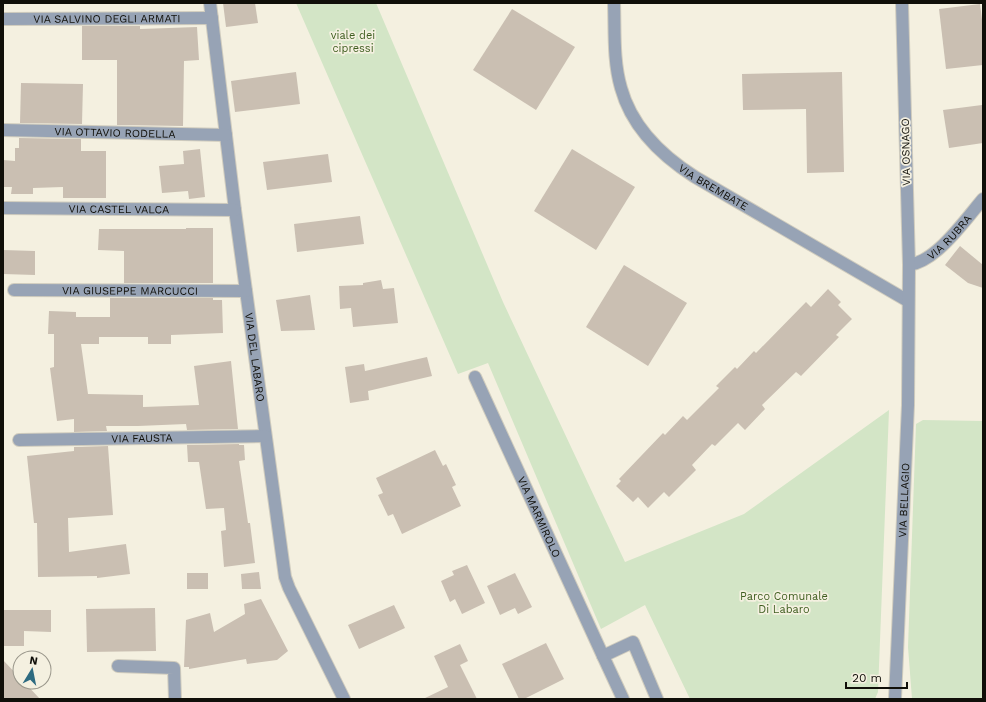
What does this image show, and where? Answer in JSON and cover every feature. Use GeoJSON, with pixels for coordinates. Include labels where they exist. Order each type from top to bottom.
{"type":"FeatureCollection","features":[{"type":"Feature","properties":{"kind":"street","name":"VIA DEL LABARO"},"geometry":{"type":"LineString","coordinates":[[210,3],[235,210],[285,577],[344,699]]}},
{"type":"Feature","properties":{"kind":"street","name":"VIA BREMBATE"},"geometry":{"type":"LineString","coordinates":[[614,3],[616,55],[620,88],[635,120],[654,144],[666,156],[695,177],[908,301]]}},
{"type":"Feature","properties":{"kind":"street","name":"VIA OSNAGO"},"geometry":{"type":"LineString","coordinates":[[902,3],[909,265],[908,301]]}},
{"type":"Feature","properties":{"kind":"street","name":"VIA SALVINO DEGLI ARMATI"},"geometry":{"type":"LineString","coordinates":[[3,19],[212,18]]}},
{"type":"Feature","properties":{"kind":"street","name":"VIA OTTAVIO RODELLA"},"geometry":{"type":"LineString","coordinates":[[3,130],[226,135]]}},
{"type":"Feature","properties":{"kind":"street","name":"VIA RUBRA"},"geometry":{"type":"LineString","coordinates":[[909,265],[919,262],[936,252],[983,199]]}},
{"type":"Feature","properties":{"kind":"street","name":"VIA CASTEL VALCA"},"geometry":{"type":"LineString","coordinates":[[3,208],[235,210]]}},
{"type":"Feature","properties":{"kind":"street","name":"VIA GIUSEPPE MARCUCCI"},"geometry":{"type":"LineString","coordinates":[[14,290],[246,291]]}},
{"type":"Feature","properties":{"kind":"street","name":"VIA BELLAGIO"},"geometry":{"type":"LineString","coordinates":[[895,699],[908,405],[908,301]]}},
{"type":"Feature","properties":{"kind":"street","name":"VIA MARMIROLO"},"geometry":{"type":"LineString","coordinates":[[475,377],[623,699]]}},
{"type":"Feature","properties":{"kind":"street","name":"VIA FAUSTA"},"geometry":{"type":"LineString","coordinates":[[19,440],[265,436]]}},
{"type":"Feature","properties":{"kind":"street"},"geometry":{"type":"LineString","coordinates":[[603,656],[633,642],[657,699]]}},
{"type":"Feature","properties":{"kind":"street"},"geometry":{"type":"LineString","coordinates":[[118,666],[174,668],[174,699]]}},
{"type":"Feature","properties":{"kind":"green space"},"geometry":{"type":"Polygon","coordinates":[[[296,3],[376,3],[503,302],[625,562],[744,514],[889,410],[878,692],[875,699],[690,699],[645,605],[601,629],[488,363],[458,374],[296,3]]]}},
{"type":"Feature","properties":{"kind":"green space"},"geometry":{"type":"Polygon","coordinates":[[[923,420],[983,421],[983,699],[912,699],[908,647],[916,424],[923,420]]]}},
{"type":"Feature","properties":{"kind":"building"},"geometry":{"type":"Polygon","coordinates":[[[223,3],[255,3],[258,23],[226,27],[223,3]]]}},
{"type":"Feature","properties":{"kind":"building"},"geometry":{"type":"Polygon","coordinates":[[[980,4],[983,27],[983,65],[946,69],[939,9],[980,4]]]}},
{"type":"Feature","properties":{"kind":"building"},"geometry":{"type":"Polygon","coordinates":[[[512,9],[575,47],[536,110],[473,70],[512,9]]]}},
{"type":"Feature","properties":{"kind":"building"},"geometry":{"type":"Polygon","coordinates":[[[82,26],[140,26],[140,29],[197,27],[199,60],[184,61],[183,126],[117,125],[117,60],[82,60],[82,26]]]}},
{"type":"Feature","properties":{"kind":"building"},"geometry":{"type":"Polygon","coordinates":[[[296,72],[300,104],[235,112],[231,81],[296,72]]]}},
{"type":"Feature","properties":{"kind":"building"},"geometry":{"type":"Polygon","coordinates":[[[842,72],[844,172],[807,173],[806,109],[743,110],[742,74],[842,72]]]}},
{"type":"Feature","properties":{"kind":"building"},"geometry":{"type":"Polygon","coordinates":[[[21,83],[83,84],[82,124],[20,123],[21,83]]]}},
{"type":"Feature","properties":{"kind":"building"},"geometry":{"type":"Polygon","coordinates":[[[982,105],[983,143],[949,148],[943,110],[982,105]]]}},
{"type":"Feature","properties":{"kind":"building"},"geometry":{"type":"Polygon","coordinates":[[[19,138],[81,139],[81,151],[106,151],[106,198],[63,198],[63,187],[33,188],[33,194],[11,194],[12,187],[3,187],[3,160],[15,161],[15,148],[19,148],[19,138]]]}},
{"type":"Feature","properties":{"kind":"building"},"geometry":{"type":"Polygon","coordinates":[[[200,149],[205,197],[189,199],[188,191],[162,193],[159,166],[184,164],[183,151],[200,149]]]}},
{"type":"Feature","properties":{"kind":"building"},"geometry":{"type":"Polygon","coordinates":[[[572,149],[635,187],[596,250],[534,211],[572,149]]]}},
{"type":"Feature","properties":{"kind":"building"},"geometry":{"type":"Polygon","coordinates":[[[328,154],[332,182],[267,190],[263,162],[328,154]]]}},
{"type":"Feature","properties":{"kind":"building"},"geometry":{"type":"Polygon","coordinates":[[[360,216],[364,244],[297,252],[294,224],[360,216]]]}},
{"type":"Feature","properties":{"kind":"building"},"geometry":{"type":"Polygon","coordinates":[[[213,228],[213,283],[124,283],[124,251],[98,250],[99,229],[213,228]]]}},
{"type":"Feature","properties":{"kind":"building"},"geometry":{"type":"Polygon","coordinates":[[[960,246],[983,265],[983,288],[968,283],[945,265],[960,246]]]}},
{"type":"Feature","properties":{"kind":"building"},"geometry":{"type":"Polygon","coordinates":[[[3,250],[35,251],[35,275],[3,274],[3,250]]]}},
{"type":"Feature","properties":{"kind":"building"},"geometry":{"type":"Polygon","coordinates":[[[624,265],[687,303],[648,366],[586,327],[624,265]]]}},
{"type":"Feature","properties":{"kind":"building"},"geometry":{"type":"Polygon","coordinates":[[[381,280],[383,289],[394,288],[398,323],[353,327],[351,308],[340,309],[339,286],[363,285],[363,283],[381,280]]]}},
{"type":"Feature","properties":{"kind":"building"},"geometry":{"type":"Polygon","coordinates":[[[828,289],[841,302],[838,305],[852,319],[836,335],[839,337],[801,376],[796,372],[762,405],[765,409],[745,430],[738,423],[715,446],[712,444],[692,465],[696,470],[669,497],[664,492],[648,508],[638,497],[633,502],[616,486],[621,481],[619,479],[663,433],[665,435],[683,416],[687,420],[719,388],[716,386],[735,367],[737,369],[754,351],[756,353],[806,302],[811,307],[828,289]]]}},
{"type":"Feature","properties":{"kind":"building"},"geometry":{"type":"Polygon","coordinates":[[[310,295],[315,330],[281,331],[276,300],[310,295]]]}},
{"type":"Feature","properties":{"kind":"building"},"geometry":{"type":"Polygon","coordinates":[[[110,298],[213,298],[213,300],[222,300],[223,333],[171,335],[171,344],[148,344],[148,337],[99,337],[99,344],[81,344],[88,394],[143,395],[143,407],[199,405],[194,366],[231,361],[238,429],[187,430],[186,424],[106,426],[107,431],[74,432],[74,419],[57,421],[50,368],[54,367],[54,334],[48,334],[49,311],[76,312],[76,317],[110,317],[110,298]]]}},
{"type":"Feature","properties":{"kind":"building"},"geometry":{"type":"Polygon","coordinates":[[[427,357],[432,376],[368,391],[369,400],[350,403],[345,367],[364,364],[365,371],[427,357]]]}},
{"type":"Feature","properties":{"kind":"building"},"geometry":{"type":"Polygon","coordinates":[[[187,445],[244,445],[245,460],[239,461],[248,523],[250,523],[255,563],[224,567],[221,531],[226,530],[224,508],[206,509],[199,462],[188,462],[187,445]]]}},
{"type":"Feature","properties":{"kind":"building"},"geometry":{"type":"Polygon","coordinates":[[[108,446],[113,515],[68,518],[69,552],[126,544],[130,574],[97,578],[97,576],[38,577],[37,523],[34,523],[27,456],[74,451],[74,447],[108,446]]]}},
{"type":"Feature","properties":{"kind":"building"},"geometry":{"type":"Polygon","coordinates":[[[435,450],[443,466],[446,464],[456,485],[452,487],[461,506],[402,534],[393,514],[388,516],[378,495],[383,493],[376,478],[435,450]]]}},
{"type":"Feature","properties":{"kind":"building"},"geometry":{"type":"Polygon","coordinates":[[[467,565],[485,603],[462,614],[455,599],[450,602],[441,581],[454,575],[452,571],[467,565]]]}},
{"type":"Feature","properties":{"kind":"building"},"geometry":{"type":"Polygon","coordinates":[[[259,572],[261,589],[242,589],[241,574],[259,572]]]}},
{"type":"Feature","properties":{"kind":"building"},"geometry":{"type":"Polygon","coordinates":[[[187,573],[208,573],[208,589],[187,589],[187,573]]]}},
{"type":"Feature","properties":{"kind":"building"},"geometry":{"type":"Polygon","coordinates":[[[515,573],[532,607],[518,614],[515,608],[500,615],[487,586],[515,573]]]}},
{"type":"Feature","properties":{"kind":"building"},"geometry":{"type":"Polygon","coordinates":[[[261,599],[288,651],[277,660],[247,664],[246,659],[189,669],[189,667],[184,667],[186,620],[210,613],[214,632],[245,614],[244,604],[261,599]]]}},
{"type":"Feature","properties":{"kind":"building"},"geometry":{"type":"Polygon","coordinates":[[[394,605],[405,628],[359,649],[348,625],[394,605]]]}},
{"type":"Feature","properties":{"kind":"building"},"geometry":{"type":"Polygon","coordinates":[[[155,608],[156,651],[87,652],[86,609],[155,608]]]}},
{"type":"Feature","properties":{"kind":"building"},"geometry":{"type":"Polygon","coordinates":[[[3,610],[51,610],[51,632],[24,631],[24,646],[3,646],[3,610]]]}},
{"type":"Feature","properties":{"kind":"building"},"geometry":{"type":"Polygon","coordinates":[[[546,643],[564,679],[524,699],[519,699],[502,664],[546,643]]]}},
{"type":"Feature","properties":{"kind":"building"},"geometry":{"type":"Polygon","coordinates":[[[460,644],[468,661],[460,665],[477,699],[423,699],[448,687],[434,656],[460,644]]]}},
{"type":"Feature","properties":{"kind":"building"},"geometry":{"type":"Polygon","coordinates":[[[3,660],[12,670],[12,690],[32,690],[40,699],[3,699],[3,660]]]}},
{"type":"Feature","properties":{"kind":"park label","name":"viale dei cipressi"},"geometry":{"type":"Point","coordinates":[353,41]}},
{"type":"Feature","properties":{"kind":"park label","name":"Parco Comunale Di Labaro"},"geometry":{"type":"Point","coordinates":[784,602]}}]}
